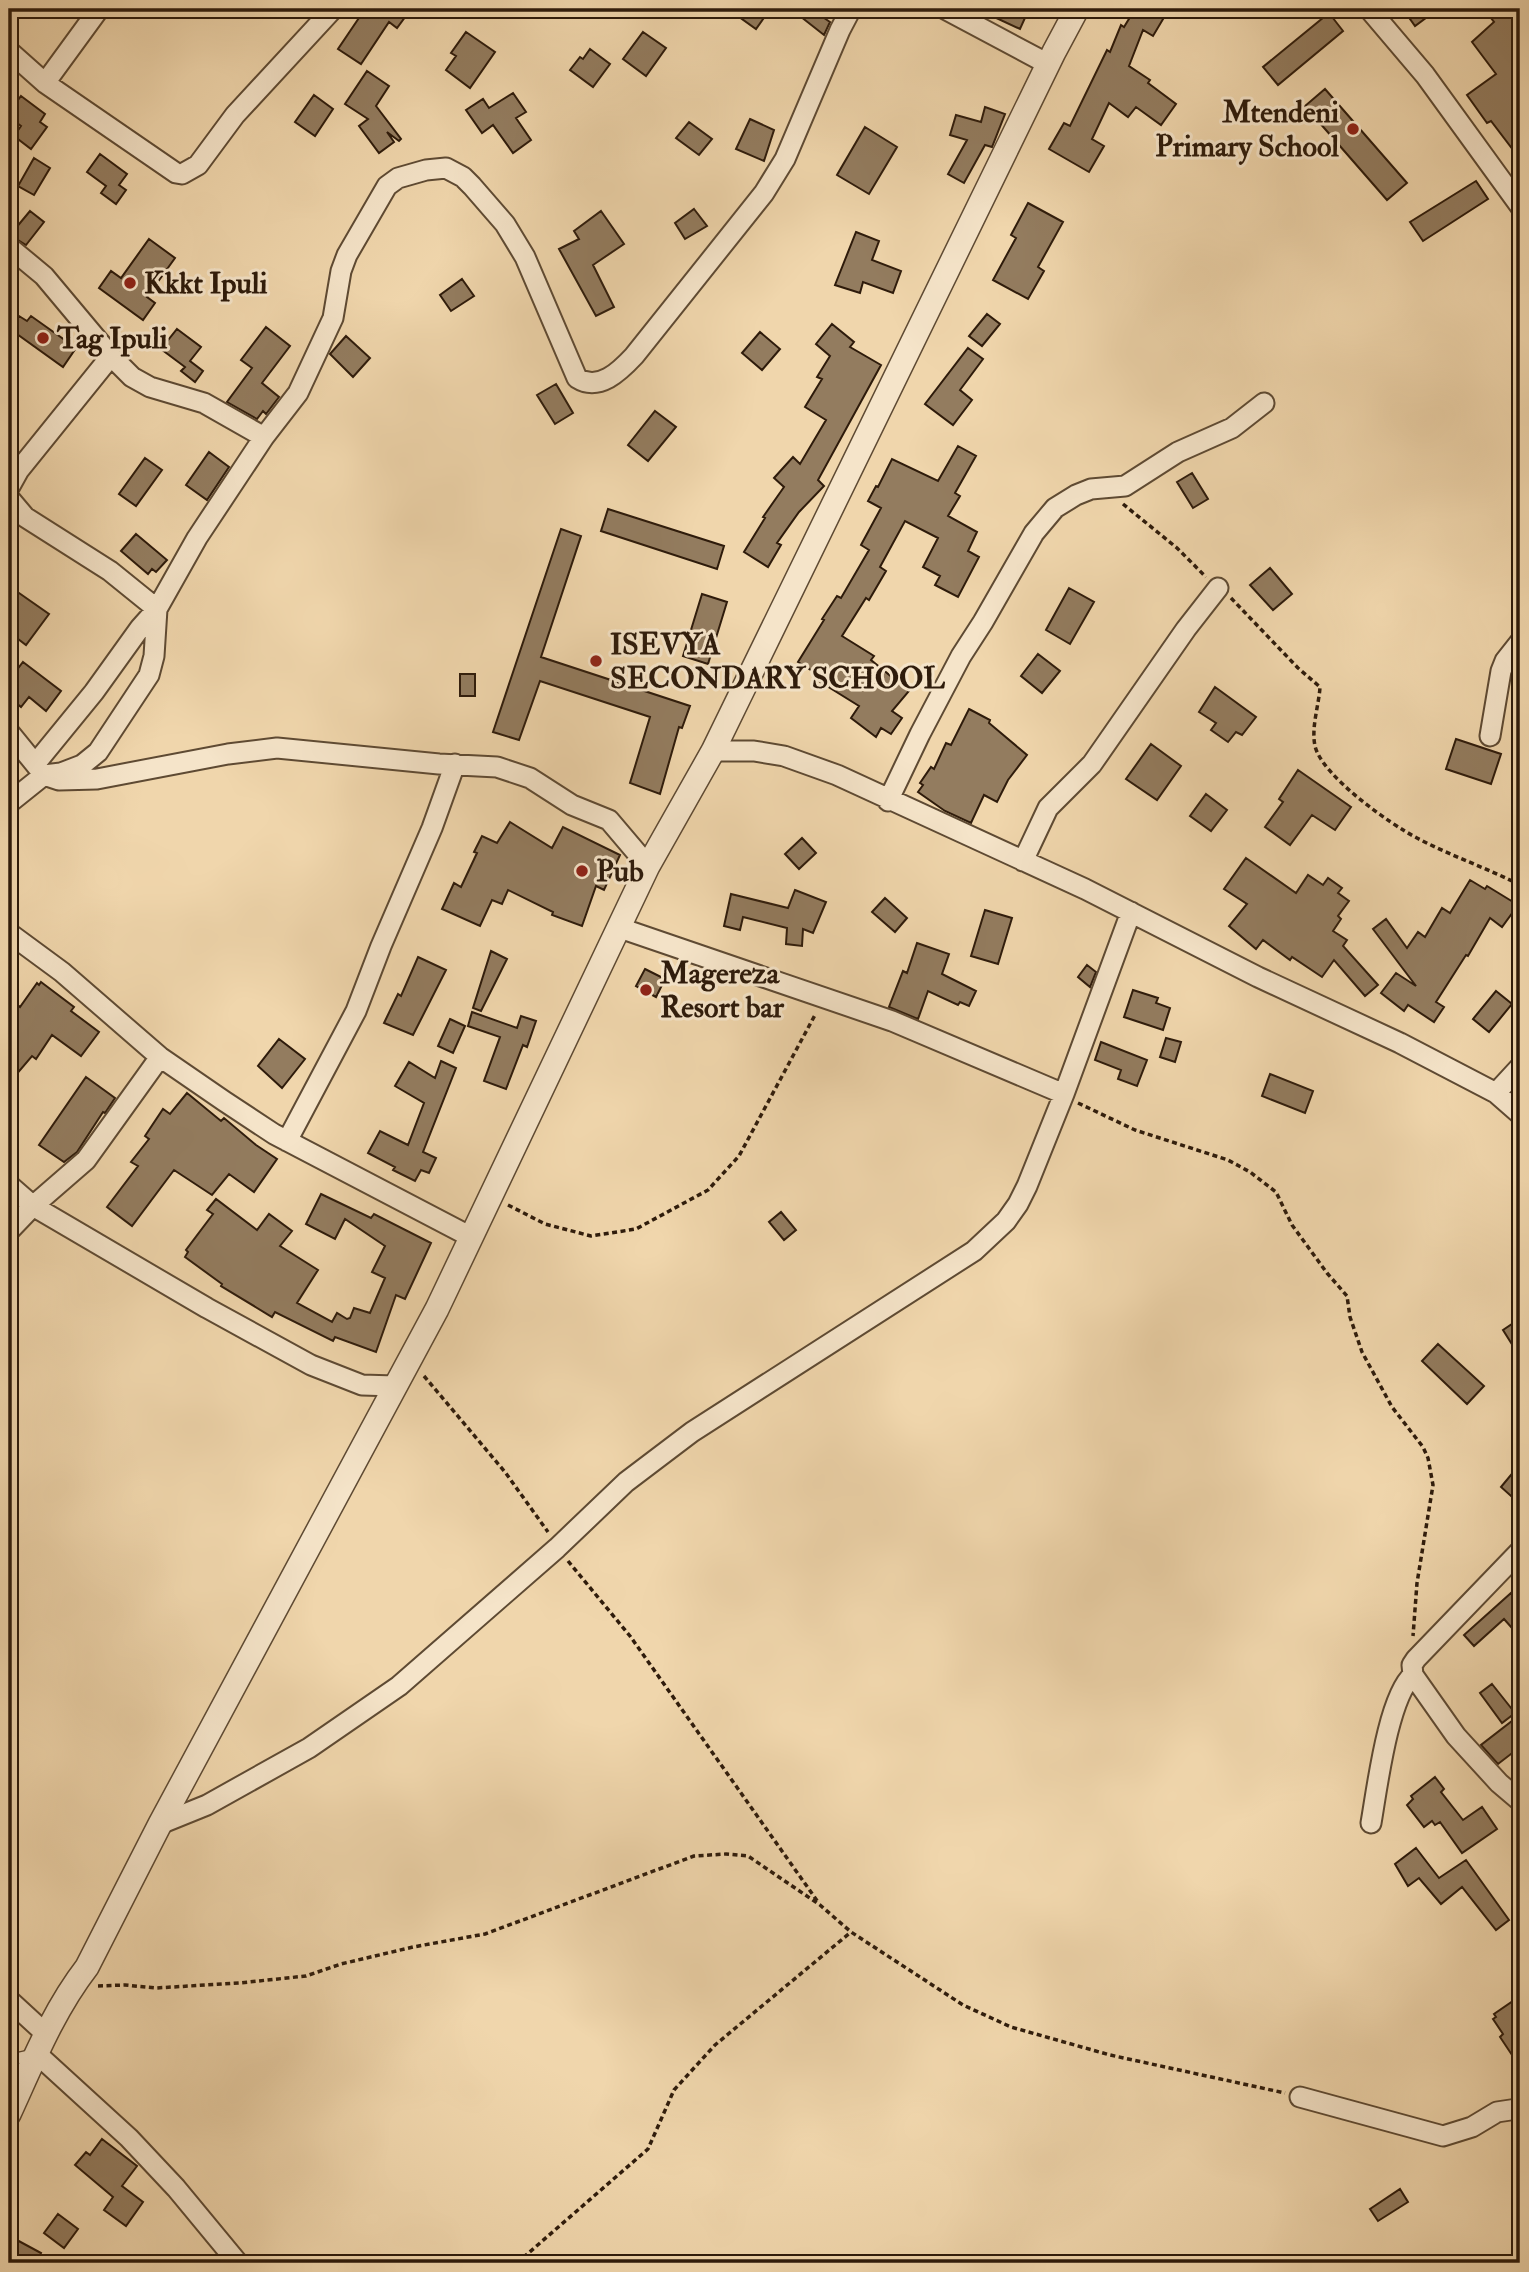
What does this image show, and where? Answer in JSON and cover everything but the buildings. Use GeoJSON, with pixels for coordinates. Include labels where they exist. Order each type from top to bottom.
{"type":"FeatureCollection","features":[{"type":"Feature","properties":{"kind":"street"},"geometry":{"type":"LineString","coordinates":[[45,83],[99,9]]}},
{"type":"Feature","properties":{"kind":"street"},"geometry":{"type":"LineString","coordinates":[[9,51],[45,83],[176,173],[182,174],[198,165],[235,115],[333,9]]}},
{"type":"Feature","properties":{"kind":"street"},"geometry":{"type":"LineString","coordinates":[[9,803],[40,769],[140,628],[157,609],[197,538],[264,437],[298,393],[333,318],[341,271],[347,255],[387,186],[398,178],[426,170],[446,168],[463,177],[505,223],[525,257],[577,378],[587,383],[597,382],[618,372],[673,308],[691,281],[764,192],[785,159],[851,9]]}},
{"type":"Feature","properties":{"kind":"street"},"geometry":{"type":"LineString","coordinates":[[945,9],[1048,64]]}},
{"type":"Feature","properties":{"kind":"street"},"geometry":{"type":"LineString","coordinates":[[9,2114],[72,1986],[87,1967],[160,1824],[436,1309],[648,866],[713,751],[1077,9]]}},
{"type":"Feature","properties":{"kind":"street"},"geometry":{"type":"LineString","coordinates":[[1368,9],[1425,75],[1520,206]]}},
{"type":"Feature","properties":{"kind":"street"},"geometry":{"type":"LineString","coordinates":[[9,247],[44,275],[111,356],[142,384],[204,403],[264,437]]}},
{"type":"Feature","properties":{"kind":"street"},"geometry":{"type":"LineString","coordinates":[[9,488],[19,470],[111,356]]}},
{"type":"Feature","properties":{"kind":"street"},"geometry":{"type":"LineString","coordinates":[[888,801],[961,656],[1034,533],[1055,508],[1091,489],[1125,486],[1178,452],[1232,428],[1264,403]]}},
{"type":"Feature","properties":{"kind":"street"},"geometry":{"type":"LineString","coordinates":[[9,498],[24,517],[110,571],[157,609]]}},
{"type":"Feature","properties":{"kind":"street"},"geometry":{"type":"LineString","coordinates":[[1023,861],[1048,808],[1092,764],[1186,629],[1218,588]]}},
{"type":"Feature","properties":{"kind":"street"},"geometry":{"type":"LineString","coordinates":[[40,769],[61,773],[82,765],[98,752],[110,736],[153,665],[157,609]]}},
{"type":"Feature","properties":{"kind":"street"},"geometry":{"type":"LineString","coordinates":[[1490,736],[1501,671],[1520,642]]}},
{"type":"Feature","properties":{"kind":"street"},"geometry":{"type":"LineString","coordinates":[[9,732],[40,769],[59,779],[97,779],[228,754],[277,748],[496,767],[530,778],[572,805],[609,820],[648,866]]}},
{"type":"Feature","properties":{"kind":"street"},"geometry":{"type":"LineString","coordinates":[[713,751],[754,751],[784,756],[836,775],[1131,912],[1258,977],[1456,1070],[1496,1093],[1520,1114]]}},
{"type":"Feature","properties":{"kind":"street"},"geometry":{"type":"LineString","coordinates":[[288,1140],[356,1011],[381,946],[428,840],[455,764]]}},
{"type":"Feature","properties":{"kind":"street"},"geometry":{"type":"LineString","coordinates":[[160,1824],[206,1805],[309,1748],[399,1686],[557,1548],[626,1482],[692,1432],[974,1251],[990,1237],[1018,1203],[1063,1096],[1131,912]]}},
{"type":"Feature","properties":{"kind":"street"},"geometry":{"type":"LineString","coordinates":[[620,928],[825,997],[933,1037],[1063,1096]]}},
{"type":"Feature","properties":{"kind":"street"},"geometry":{"type":"LineString","coordinates":[[9,933],[61,972],[160,1057],[234,1108],[288,1140],[471,1237]]}},
{"type":"Feature","properties":{"kind":"street"},"geometry":{"type":"LineString","coordinates":[[9,1231],[33,1206],[86,1160],[160,1057]]}},
{"type":"Feature","properties":{"kind":"street"},"geometry":{"type":"LineString","coordinates":[[1496,1093],[1520,1067]]}},
{"type":"Feature","properties":{"kind":"street"},"geometry":{"type":"LineString","coordinates":[[9,1185],[33,1206],[207,1308],[311,1365],[362,1385],[395,1386]]}},
{"type":"Feature","properties":{"kind":"street"},"geometry":{"type":"LineString","coordinates":[[1371,1823],[1400,1691],[1413,1670],[1520,1552]]}},
{"type":"Feature","properties":{"kind":"street"},"geometry":{"type":"LineString","coordinates":[[1413,1670],[1456,1737],[1520,1805]]}},
{"type":"Feature","properties":{"kind":"street"},"geometry":{"type":"LineString","coordinates":[[9,2000],[42,2044],[176,2188],[239,2263]]}},
{"type":"Feature","properties":{"kind":"street"},"geometry":{"type":"LineString","coordinates":[[1300,2096],[1443,2136],[1472,2127],[1497,2112],[1517,2109],[1520,2111]]}},
{"type":"Feature","properties":{"kind":"lane"},"geometry":{"type":"LineString","coordinates":[[9,2060],[42,2044]]}},
{"type":"Feature","properties":{"kind":"path"},"geometry":{"type":"LineString","coordinates":[[1113,489],[1130,512],[1177,548],[1320,687],[1314,727],[1315,746],[1323,763],[1336,779],[1416,838],[1520,885]]}},
{"type":"Feature","properties":{"kind":"path"},"geometry":{"type":"LineString","coordinates":[[490,1196],[545,1224],[591,1236],[636,1228],[708,1190],[739,1156],[825,997]]}},
{"type":"Feature","properties":{"kind":"path"},"geometry":{"type":"LineString","coordinates":[[1063,1096],[1135,1130],[1228,1160],[1250,1172],[1276,1192],[1292,1225],[1347,1296],[1350,1317],[1362,1352],[1392,1407],[1423,1447],[1431,1472],[1433,1485],[1415,1605],[1413,1670]]}},
{"type":"Feature","properties":{"kind":"path"},"geometry":{"type":"LineString","coordinates":[[410,1359],[512,1481],[539,1517],[557,1548],[630,1636],[820,1905]]}},
{"type":"Feature","properties":{"kind":"path"},"geometry":{"type":"LineString","coordinates":[[72,1986],[125,1985],[156,1988],[306,1976],[341,1964],[485,1934],[694,1856],[726,1853],[748,1856],[820,1905],[851,1932],[963,2005],[1011,2026],[1110,2055],[1300,2096]]}},
{"type":"Feature","properties":{"kind":"path"},"geometry":{"type":"LineString","coordinates":[[517,2263],[648,2149],[674,2090],[715,2045],[851,1932]]}},
{"type":"Feature","properties":{"kind":"place","name":"Mtendeni Primary School"},"geometry":{"type":"Point","coordinates":[1353,129]}},
{"type":"Feature","properties":{"kind":"place","name":"Kkkt Ipuli"},"geometry":{"type":"Point","coordinates":[130,283]}},
{"type":"Feature","properties":{"kind":"place","name":"Tag Ipuli"},"geometry":{"type":"Point","coordinates":[43,338]}},
{"type":"Feature","properties":{"kind":"place","name":"ISEVYA SECONDARY SCHOOL"},"geometry":{"type":"Point","coordinates":[596,661]}},
{"type":"Feature","properties":{"kind":"place","name":"Pub"},"geometry":{"type":"Point","coordinates":[582,871]}},
{"type":"Feature","properties":{"kind":"place","name":"Magereza Resort bar"},"geometry":{"type":"Point","coordinates":[646,990]}}]}
